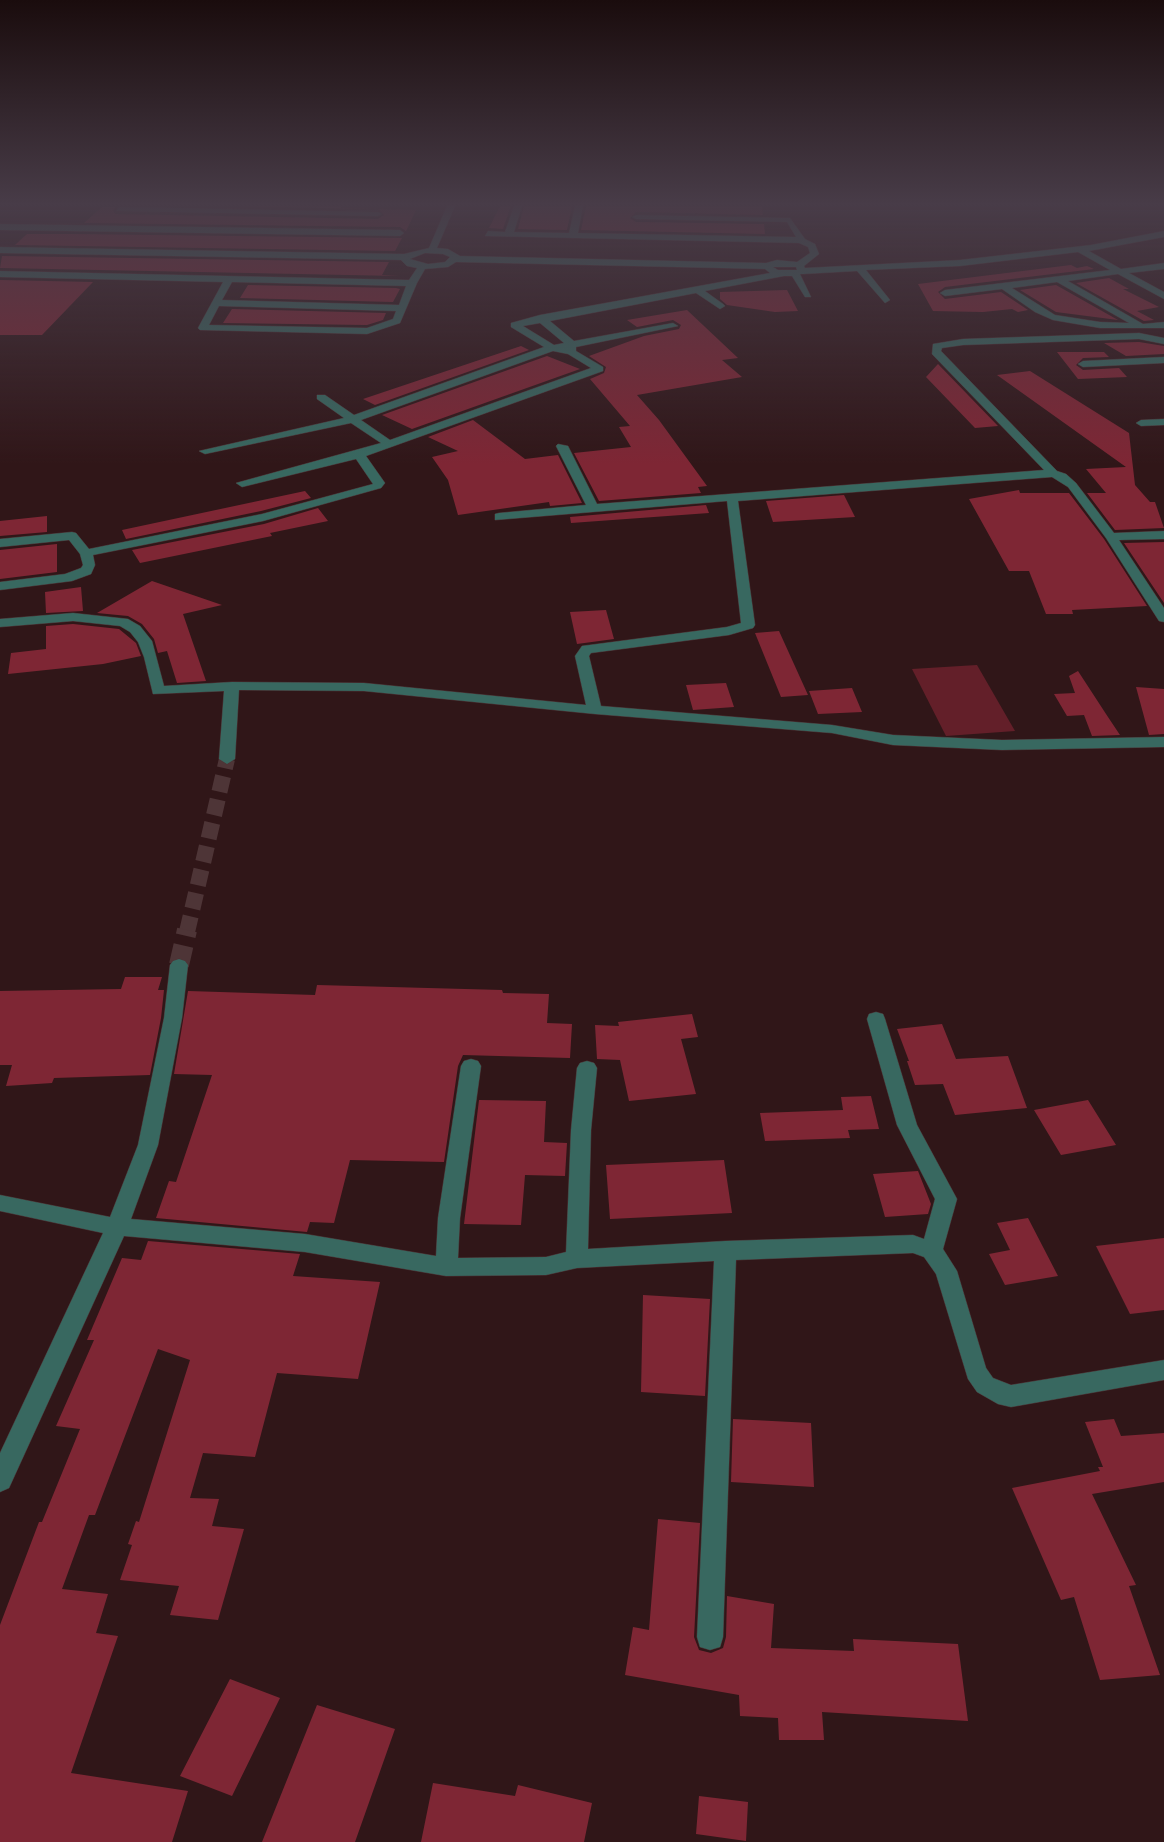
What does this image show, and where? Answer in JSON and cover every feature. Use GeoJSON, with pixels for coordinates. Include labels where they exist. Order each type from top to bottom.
{"type":"FeatureCollection","features":[{"type":"Feature","properties":{"kind":"street"},"geometry":{"type":"LineString","coordinates":[[223,292],[203,328],[379,329],[397,321],[408,292]]}},
{"type":"Feature","properties":{"kind":"street"},"geometry":{"type":"LineString","coordinates":[[552,348],[514,325],[680,292]]}},
{"type":"Feature","properties":{"kind":"street"},"geometry":{"type":"LineString","coordinates":[[700,292],[720,306]]}},
{"type":"Feature","properties":{"kind":"street"},"geometry":{"type":"LineString","coordinates":[[878,292],[885,300]]}},
{"type":"Feature","properties":{"kind":"street"},"geometry":{"type":"LineString","coordinates":[[945,293],[955,292]]}},
{"type":"Feature","properties":{"kind":"street"},"geometry":{"type":"LineString","coordinates":[[1012,292],[1053,317],[1090,324],[1143,327],[1164,325]]}},
{"type":"Feature","properties":{"kind":"street"},"geometry":{"type":"LineString","coordinates":[[1081,292],[1143,327]]}},
{"type":"Feature","properties":{"kind":"street"},"geometry":{"type":"LineString","coordinates":[[945,293],[956,307]]}},
{"type":"Feature","properties":{"kind":"street"},"geometry":{"type":"LineString","coordinates":[[217,303],[401,307]]}},
{"type":"Feature","properties":{"kind":"street"},"geometry":{"type":"LineString","coordinates":[[658,315],[684,333]]}},
{"type":"Feature","properties":{"kind":"street"},"geometry":{"type":"LineString","coordinates":[[242,483],[359,455],[599,369],[571,348],[540,318]]}},
{"type":"Feature","properties":{"kind":"street"},"geometry":{"type":"LineString","coordinates":[[205,451],[352,419],[552,348],[571,348],[673,326]]}},
{"type":"Feature","properties":{"kind":"street"},"geometry":{"type":"LineString","coordinates":[[1164,341],[1139,336],[976,341],[945,344],[934,349],[1053,473],[1068,480],[1111,537],[1164,618]]}},
{"type":"Feature","properties":{"kind":"street"},"geometry":{"type":"LineString","coordinates":[[1083,364],[1164,360]]}},
{"type":"Feature","properties":{"kind":"street"},"geometry":{"type":"LineString","coordinates":[[321,397],[389,444]]}},
{"type":"Feature","properties":{"kind":"street"},"geometry":{"type":"LineString","coordinates":[[1141,423],[1164,422]]}},
{"type":"Feature","properties":{"kind":"street"},"geometry":{"type":"LineString","coordinates":[[562,446],[593,508]]}},
{"type":"Feature","properties":{"kind":"street"},"geometry":{"type":"LineString","coordinates":[[86,553],[263,517],[377,486],[379,482],[359,455]]}},
{"type":"Feature","properties":{"kind":"street"},"geometry":{"type":"LineString","coordinates":[[499,517],[1053,473]]}},
{"type":"Feature","properties":{"kind":"street"},"geometry":{"type":"LineString","coordinates":[[595,710],[582,656],[587,649],[729,631],[748,625],[732,497]]}},
{"type":"Feature","properties":{"kind":"street"},"geometry":{"type":"LineString","coordinates":[[1111,537],[1164,535]]}},
{"type":"Feature","properties":{"kind":"street"},"geometry":{"type":"LineString","coordinates":[[0,543],[72,536],[86,553],[89,565],[86,571],[78,575],[0,586]]}},
{"type":"Feature","properties":{"kind":"street"},"geometry":{"type":"LineString","coordinates":[[0,623],[73,617],[122,622],[135,629],[145,641],[152,657],[158,691],[232,686],[364,687],[595,710],[832,729],[893,740],[1002,745],[1164,742]]}},
{"type":"Feature","properties":{"kind":"street"},"geometry":{"type":"LineString","coordinates":[[227,759],[232,686]]}},
{"type":"Feature","properties":{"kind":"street"},"geometry":{"type":"LineString","coordinates":[[0,1480],[117,1227],[148,1145],[173,1018],[179,965]]}},
{"type":"Feature","properties":{"kind":"street"},"geometry":{"type":"LineString","coordinates":[[876,1019],[907,1125],[946,1199],[932,1250]]}},
{"type":"Feature","properties":{"kind":"street"},"geometry":{"type":"LineString","coordinates":[[446,1267],[449,1218],[471,1066]]}},
{"type":"Feature","properties":{"kind":"street"},"geometry":{"type":"LineString","coordinates":[[577,1259],[581,1130],[587,1068]]}},
{"type":"Feature","properties":{"kind":"street"},"geometry":{"type":"LineString","coordinates":[[0,1203],[117,1227],[305,1243],[446,1267],[546,1266],[577,1259],[725,1250],[913,1244],[932,1250],[946,1271],[976,1372],[985,1385],[998,1393],[1011,1396],[1164,1370]]}},
{"type":"Feature","properties":{"kind":"street"},"geometry":{"type":"LineString","coordinates":[[710,1637],[725,1250]]}},
{"type":"Feature","properties":{"kind":"shaded area"},"geometry":{"type":"Polygon","coordinates":[[[977,665],[1015,731],[946,736],[912,669],[977,665]]]}},
{"type":"Feature","properties":{"kind":"building"},"geometry":{"type":"Polygon","coordinates":[[[0,292],[83,292],[42,335],[0,335],[0,292]]]}},
{"type":"Feature","properties":{"kind":"building"},"geometry":{"type":"Polygon","coordinates":[[[244,292],[398,292],[393,302],[240,298],[244,292]]]}},
{"type":"Feature","properties":{"kind":"building"},"geometry":{"type":"Polygon","coordinates":[[[720,292],[788,292],[798,311],[775,312],[727,305],[720,299],[720,292]]]}},
{"type":"Feature","properties":{"kind":"building"},"geometry":{"type":"Polygon","coordinates":[[[922,292],[938,292],[945,299],[1001,292],[1028,310],[1018,312],[1012,309],[983,312],[933,311],[922,292]]]}},
{"type":"Feature","properties":{"kind":"building"},"geometry":{"type":"Polygon","coordinates":[[[1023,292],[1068,292],[1118,320],[1056,312],[1023,292]]]}},
{"type":"Feature","properties":{"kind":"building"},"geometry":{"type":"Polygon","coordinates":[[[1092,292],[1129,292],[1159,307],[1137,311],[1154,320],[1144,321],[1092,292]]]}},
{"type":"Feature","properties":{"kind":"building"},"geometry":{"type":"Polygon","coordinates":[[[232,309],[386,313],[383,320],[367,325],[223,323],[232,309]]]}},
{"type":"Feature","properties":{"kind":"building"},"geometry":{"type":"Polygon","coordinates":[[[687,310],[738,358],[722,360],[742,377],[637,395],[659,420],[707,486],[698,487],[701,493],[599,501],[574,453],[631,447],[619,427],[630,426],[590,379],[604,373],[606,367],[589,356],[644,336],[679,329],[681,325],[673,320],[637,327],[627,320],[687,310]]]}},
{"type":"Feature","properties":{"kind":"building"},"geometry":{"type":"Polygon","coordinates":[[[1139,342],[1164,346],[1164,354],[1126,356],[1104,343],[1139,342]]]}},
{"type":"Feature","properties":{"kind":"building"},"geometry":{"type":"Polygon","coordinates":[[[521,346],[529,350],[375,405],[363,399],[521,346]]]}},
{"type":"Feature","properties":{"kind":"building"},"geometry":{"type":"Polygon","coordinates":[[[1057,352],[1104,352],[1109,357],[1083,358],[1076,365],[1083,370],[1119,368],[1127,377],[1078,379],[1057,352]]]}},
{"type":"Feature","properties":{"kind":"building"},"geometry":{"type":"Polygon","coordinates":[[[547,356],[580,369],[412,429],[382,415],[547,356]]]}},
{"type":"Feature","properties":{"kind":"building"},"geometry":{"type":"Polygon","coordinates":[[[938,364],[998,426],[975,428],[926,377],[938,364]]]}},
{"type":"Feature","properties":{"kind":"building"},"geometry":{"type":"Polygon","coordinates":[[[1030,371],[1129,433],[1135,485],[1150,502],[1155,502],[1164,528],[1115,530],[1087,493],[1106,493],[1086,469],[1126,467],[997,375],[1030,371]]]}},
{"type":"Feature","properties":{"kind":"building"},"geometry":{"type":"Polygon","coordinates":[[[473,420],[525,459],[558,455],[582,503],[550,506],[549,502],[458,515],[448,480],[432,457],[458,451],[428,437],[473,420]]]}},
{"type":"Feature","properties":{"kind":"building"},"geometry":{"type":"Polygon","coordinates":[[[1019,490],[1020,493],[1069,493],[1104,539],[1147,606],[1072,610],[1073,614],[1046,614],[1029,571],[1009,571],[969,499],[1019,490]]]}},
{"type":"Feature","properties":{"kind":"building"},"geometry":{"type":"Polygon","coordinates":[[[305,491],[311,498],[261,511],[126,539],[122,530],[305,491]]]}},
{"type":"Feature","properties":{"kind":"building"},"geometry":{"type":"Polygon","coordinates":[[[844,495],[855,517],[773,522],[766,501],[844,495]]]}},
{"type":"Feature","properties":{"kind":"building"},"geometry":{"type":"Polygon","coordinates":[[[706,505],[709,513],[571,523],[570,517],[706,505]]]}},
{"type":"Feature","properties":{"kind":"building"},"geometry":{"type":"Polygon","coordinates":[[[318,508],[328,521],[270,533],[272,536],[140,563],[132,550],[264,524],[318,508]]]}},
{"type":"Feature","properties":{"kind":"building"},"geometry":{"type":"Polygon","coordinates":[[[47,516],[47,532],[0,536],[0,521],[47,516]]]}},
{"type":"Feature","properties":{"kind":"building"},"geometry":{"type":"Polygon","coordinates":[[[1164,542],[1164,603],[1124,543],[1164,542]]]}},
{"type":"Feature","properties":{"kind":"building"},"geometry":{"type":"Polygon","coordinates":[[[57,544],[57,572],[0,579],[0,550],[57,544]]]}},
{"type":"Feature","properties":{"kind":"building"},"geometry":{"type":"Polygon","coordinates":[[[152,581],[222,605],[183,614],[206,681],[177,683],[167,651],[158,653],[154,639],[142,624],[128,616],[97,613],[152,581]]]}},
{"type":"Feature","properties":{"kind":"building"},"geometry":{"type":"Polygon","coordinates":[[[81,587],[83,611],[46,613],[45,592],[81,587]]]}},
{"type":"Feature","properties":{"kind":"building"},"geometry":{"type":"Polygon","coordinates":[[[606,610],[614,639],[577,644],[570,612],[606,610]]]}},
{"type":"Feature","properties":{"kind":"building"},"geometry":{"type":"Polygon","coordinates":[[[73,624],[119,629],[136,643],[141,656],[103,664],[8,674],[11,653],[46,649],[46,626],[73,624]]]}},
{"type":"Feature","properties":{"kind":"building"},"geometry":{"type":"Polygon","coordinates":[[[779,631],[808,695],[781,697],[755,633],[779,631]]]}},
{"type":"Feature","properties":{"kind":"building"},"geometry":{"type":"Polygon","coordinates":[[[1078,671],[1120,735],[1092,736],[1084,715],[1067,716],[1054,694],[1075,693],[1069,676],[1078,671]]]}},
{"type":"Feature","properties":{"kind":"building"},"geometry":{"type":"Polygon","coordinates":[[[726,683],[734,707],[693,710],[686,685],[726,683]]]}},
{"type":"Feature","properties":{"kind":"building"},"geometry":{"type":"Polygon","coordinates":[[[1136,687],[1164,689],[1164,734],[1149,735],[1136,687]]]}},
{"type":"Feature","properties":{"kind":"building"},"geometry":{"type":"Polygon","coordinates":[[[852,688],[862,712],[818,714],[809,691],[852,688]]]}},
{"type":"Feature","properties":{"kind":"building"},"geometry":{"type":"Polygon","coordinates":[[[125,977],[162,977],[158,990],[164,990],[161,1018],[150,1075],[54,1078],[52,1083],[6,1086],[12,1065],[0,1065],[0,991],[121,989],[125,977]]]}},
{"type":"Feature","properties":{"kind":"building"},"geometry":{"type":"Polygon","coordinates":[[[317,985],[502,990],[503,993],[549,994],[547,1023],[572,1024],[570,1058],[463,1055],[458,1066],[444,1162],[350,1160],[334,1223],[310,1222],[307,1232],[156,1218],[169,1181],[176,1182],[212,1075],[174,1074],[188,991],[315,995],[317,985]]]}},
{"type":"Feature","properties":{"kind":"building"},"geometry":{"type":"Polygon","coordinates":[[[692,1014],[698,1037],[681,1039],[696,1094],[629,1101],[620,1060],[597,1059],[595,1025],[619,1026],[618,1022],[692,1014]]]}},
{"type":"Feature","properties":{"kind":"building"},"geometry":{"type":"Polygon","coordinates":[[[942,1024],[956,1059],[1008,1056],[1027,1108],[955,1115],[943,1084],[915,1085],[897,1029],[942,1024]]]}},
{"type":"Feature","properties":{"kind":"building"},"geometry":{"type":"Polygon","coordinates":[[[871,1096],[879,1129],[848,1130],[850,1138],[765,1141],[760,1113],[843,1110],[841,1097],[871,1096]]]}},
{"type":"Feature","properties":{"kind":"building"},"geometry":{"type":"Polygon","coordinates":[[[479,1100],[546,1101],[544,1142],[567,1143],[565,1176],[525,1175],[521,1225],[464,1224],[479,1100]]]}},
{"type":"Feature","properties":{"kind":"building"},"geometry":{"type":"Polygon","coordinates":[[[1088,1100],[1116,1145],[1061,1155],[1034,1110],[1088,1100]]]}},
{"type":"Feature","properties":{"kind":"building"},"geometry":{"type":"Polygon","coordinates":[[[724,1160],[732,1213],[610,1219],[606,1165],[724,1160]]]}},
{"type":"Feature","properties":{"kind":"building"},"geometry":{"type":"Polygon","coordinates":[[[918,1171],[931,1204],[928,1214],[885,1217],[873,1174],[918,1171]]]}},
{"type":"Feature","properties":{"kind":"building"},"geometry":{"type":"Polygon","coordinates":[[[1028,1218],[1058,1276],[1005,1285],[989,1254],[1010,1250],[997,1223],[1028,1218]]]}},
{"type":"Feature","properties":{"kind":"building"},"geometry":{"type":"Polygon","coordinates":[[[1164,1238],[1164,1310],[1130,1314],[1096,1246],[1164,1238]]]}},
{"type":"Feature","properties":{"kind":"building"},"geometry":{"type":"Polygon","coordinates":[[[148,1241],[300,1254],[293,1276],[380,1282],[358,1379],[277,1373],[255,1457],[203,1453],[190,1498],[219,1499],[212,1526],[244,1529],[218,1620],[170,1615],[179,1586],[120,1580],[132,1545],[128,1544],[136,1521],[139,1522],[190,1360],[158,1349],[95,1515],[89,1515],[62,1589],[108,1594],[96,1633],[118,1636],[71,1773],[188,1791],[172,1842],[0,1842],[0,1625],[39,1522],[42,1522],[80,1429],[56,1426],[94,1340],[87,1340],[122,1258],[141,1260],[148,1241]]]}},
{"type":"Feature","properties":{"kind":"building"},"geometry":{"type":"Polygon","coordinates":[[[643,1295],[710,1299],[705,1396],[641,1392],[643,1295]]]}},
{"type":"Feature","properties":{"kind":"building"},"geometry":{"type":"Polygon","coordinates":[[[733,1419],[811,1423],[814,1487],[731,1482],[733,1419]]]}},
{"type":"Feature","properties":{"kind":"building"},"geometry":{"type":"Polygon","coordinates":[[[1114,1419],[1121,1436],[1164,1433],[1164,1482],[1092,1494],[1136,1585],[1129,1586],[1160,1675],[1100,1680],[1074,1597],[1061,1600],[1012,1488],[1100,1471],[1098,1467],[1103,1467],[1085,1422],[1114,1419]]]}},
{"type":"Feature","properties":{"kind":"building"},"geometry":{"type":"Polygon","coordinates":[[[658,1519],[700,1523],[694,1637],[699,1650],[711,1653],[723,1648],[726,1637],[727,1596],[774,1604],[771,1648],[854,1651],[853,1639],[958,1644],[968,1721],[822,1712],[824,1740],[779,1740],[778,1718],[740,1716],[739,1695],[625,1675],[633,1627],[649,1630],[658,1519]]]}},
{"type":"Feature","properties":{"kind":"building"},"geometry":{"type":"Polygon","coordinates":[[[230,1679],[280,1698],[232,1796],[180,1776],[230,1679]]]}},
{"type":"Feature","properties":{"kind":"building"},"geometry":{"type":"Polygon","coordinates":[[[317,1705],[395,1729],[355,1842],[262,1842],[317,1705]]]}},
{"type":"Feature","properties":{"kind":"building"},"geometry":{"type":"Polygon","coordinates":[[[433,1783],[515,1796],[518,1785],[592,1803],[584,1842],[421,1842],[433,1783]]]}},
{"type":"Feature","properties":{"kind":"building"},"geometry":{"type":"Polygon","coordinates":[[[699,1796],[748,1802],[746,1841],[696,1834],[699,1796]]]}},
{"type":"Feature","properties":{"kind":"tunnel"},"geometry":{"type":"LineString","coordinates":[[187,932],[227,759]]}},
{"type":"Feature","properties":{"kind":"tunnel"},"geometry":{"type":"LineString","coordinates":[[179,965],[187,930]]}}]}
